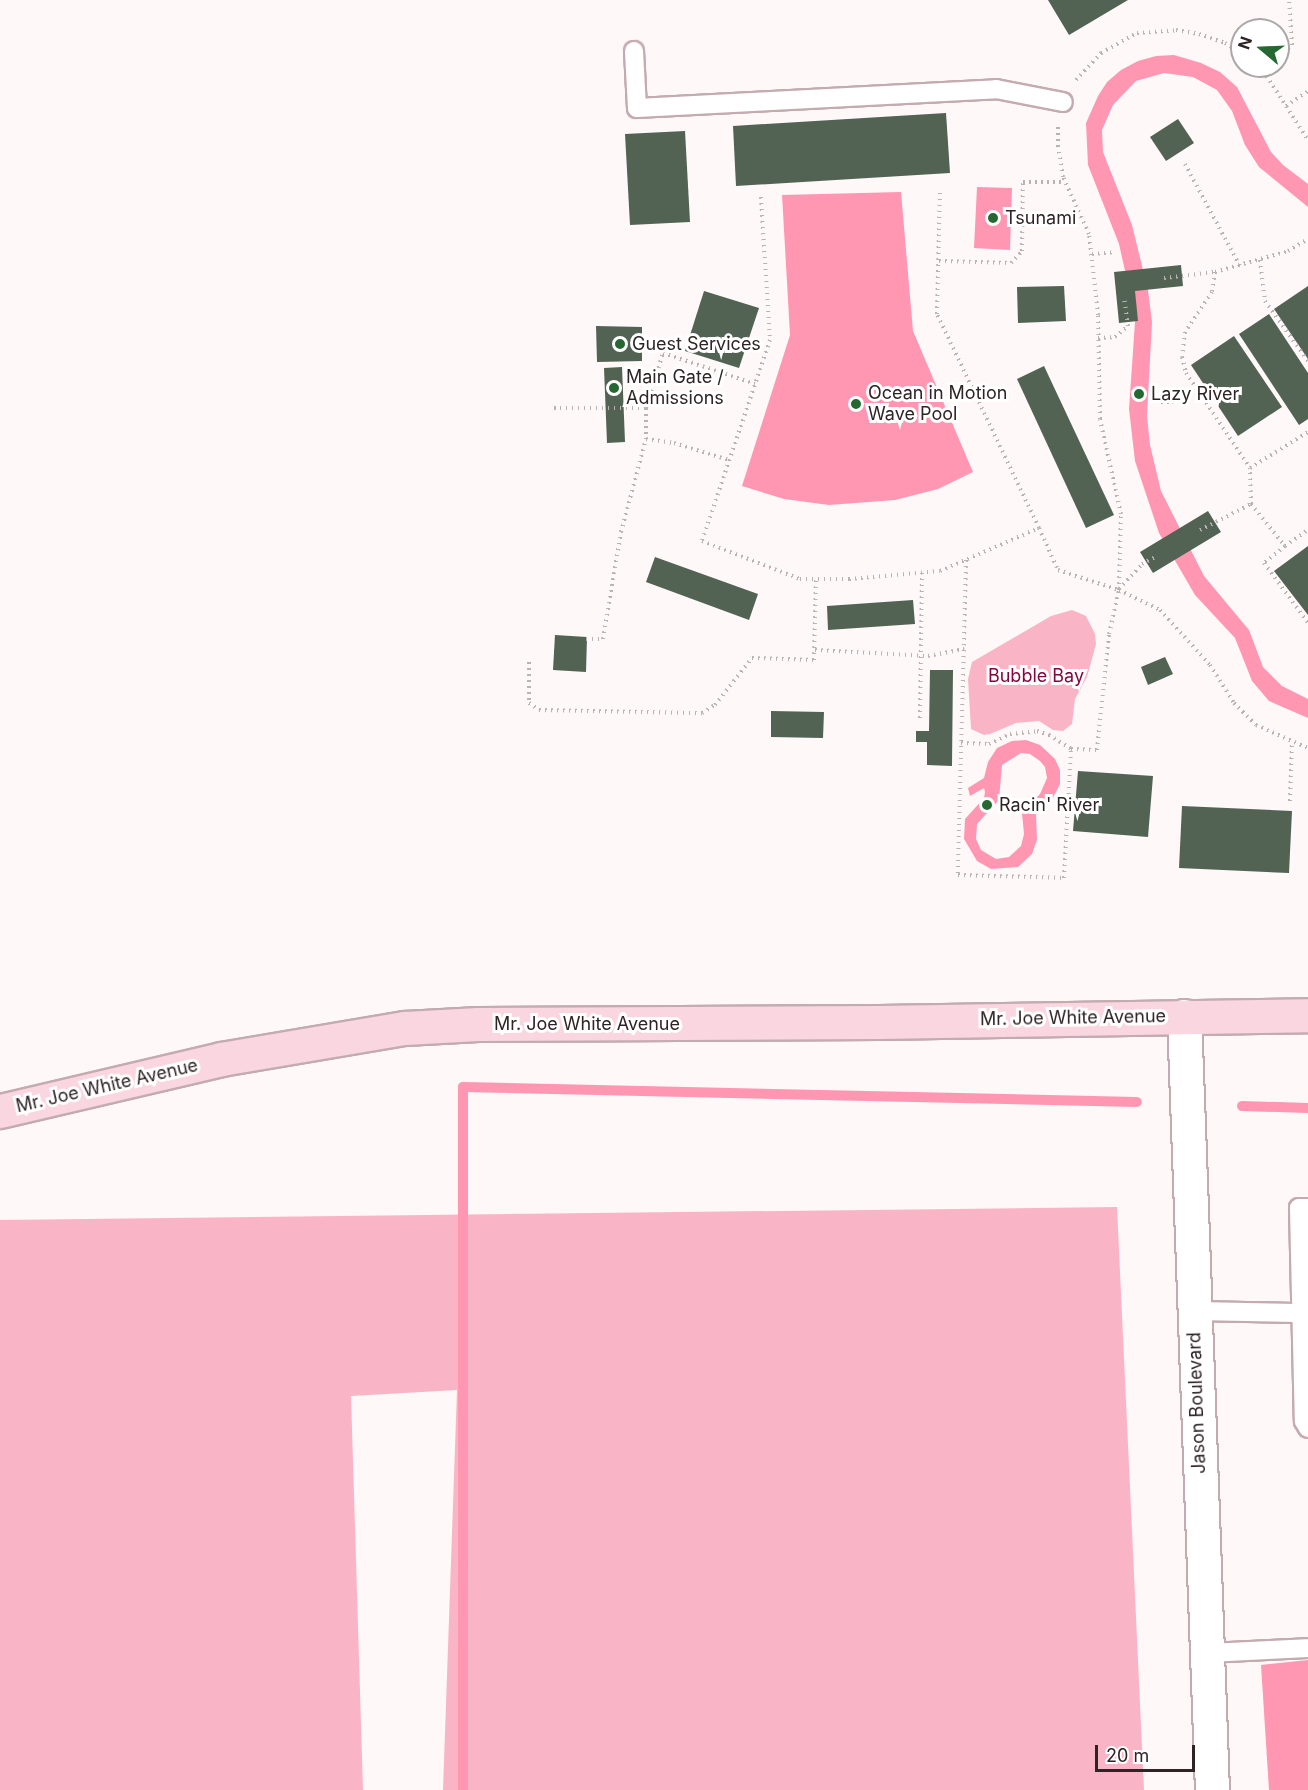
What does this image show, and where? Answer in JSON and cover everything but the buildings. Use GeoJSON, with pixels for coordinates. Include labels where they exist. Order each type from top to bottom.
{"type":"FeatureCollection","features":[{"type":"Feature","properties":{"kind":"street","name":"Mr. Joe White Avenue"},"geometry":{"type":"LineString","coordinates":[[0,1111],[220,1059],[405,1028],[478,1024],[867,1022],[1308,1015]]}},
{"type":"Feature","properties":{"kind":"street","name":"Mr. Joe White Avenue"},"geometry":{"type":"LineString","coordinates":[[1184,1016],[1308,1027]]}},
{"type":"Feature","properties":{"kind":"street","name":"Jason Boulevard"},"geometry":{"type":"LineString","coordinates":[[1184,1016],[1212,1790]]}},
{"type":"Feature","properties":{"kind":"lane"},"geometry":{"type":"LineString","coordinates":[[634,51],[636,108],[996,89],[1063,102]]}},
{"type":"Feature","properties":{"kind":"lane"},"geometry":{"type":"LineString","coordinates":[[1308,1208],[1299,1208],[1304,1421],[1308,1428]]}},
{"type":"Feature","properties":{"kind":"lane"},"geometry":{"type":"LineString","coordinates":[[1193,1311],[1300,1313]]}},
{"type":"Feature","properties":{"kind":"lane"},"geometry":{"type":"LineString","coordinates":[[1207,1653],[1308,1648]]}},
{"type":"Feature","properties":{"kind":"path"},"geometry":{"type":"LineString","coordinates":[[1289,0],[1292,45],[1290,46]]}},
{"type":"Feature","properties":{"kind":"path"},"geometry":{"type":"LineString","coordinates":[[961,743],[989,744],[1010,734],[1037,731],[1049,735],[1071,749],[1097,750],[1109,634],[1119,590],[1121,514],[1100,419],[1098,338],[1089,234],[1065,182],[1058,147],[1059,119],[1063,102],[1075,82],[1101,53],[1137,33],[1176,30],[1199,34],[1230,46]]}},
{"type":"Feature","properties":{"kind":"path"},"geometry":{"type":"LineString","coordinates":[[1268,78],[1308,140]]}},
{"type":"Feature","properties":{"kind":"path"},"geometry":{"type":"LineString","coordinates":[[1286,106],[1308,91]]}},
{"type":"Feature","properties":{"kind":"path"},"geometry":{"type":"LineString","coordinates":[[1185,164],[1240,267]]}},
{"type":"Feature","properties":{"kind":"path"},"geometry":{"type":"LineString","coordinates":[[939,261],[1011,263],[1022,251],[1023,182],[1065,182]]}},
{"type":"Feature","properties":{"kind":"path"},"geometry":{"type":"LineString","coordinates":[[940,188],[937,314],[1058,570],[1119,590],[1160,610],[1210,665],[1234,703],[1256,725],[1292,743],[1308,748]]}},
{"type":"Feature","properties":{"kind":"path"},"geometry":{"type":"LineString","coordinates":[[761,198],[770,340],[702,541],[800,579],[816,579],[940,571],[1039,528]]}},
{"type":"Feature","properties":{"kind":"path"},"geometry":{"type":"LineString","coordinates":[[1164,278],[1240,267],[1288,251],[1308,239]]}},
{"type":"Feature","properties":{"kind":"path"},"geometry":{"type":"LineString","coordinates":[[1092,254],[1115,252]]}},
{"type":"Feature","properties":{"kind":"path"},"geometry":{"type":"LineString","coordinates":[[1260,260],[1265,301],[1308,361]]}},
{"type":"Feature","properties":{"kind":"path"},"geometry":{"type":"LineString","coordinates":[[1215,272],[1212,292],[1185,332],[1182,357],[1186,373],[1250,468],[1251,504],[1285,546]]}},
{"type":"Feature","properties":{"kind":"path"},"geometry":{"type":"LineString","coordinates":[[1098,338],[1115,337],[1128,326],[1124,299]]}},
{"type":"Feature","properties":{"kind":"path"},"geometry":{"type":"LineString","coordinates":[[586,639],[603,639],[621,532],[646,439],[646,408],[663,353],[755,384]]}},
{"type":"Feature","properties":{"kind":"path"},"geometry":{"type":"LineString","coordinates":[[1161,402],[1171,402],[1196,387]]}},
{"type":"Feature","properties":{"kind":"path"},"geometry":{"type":"LineString","coordinates":[[554,408],[646,408]]}},
{"type":"Feature","properties":{"kind":"path"},"geometry":{"type":"LineString","coordinates":[[1250,468],[1308,432]]}},
{"type":"Feature","properties":{"kind":"path"},"geometry":{"type":"LineString","coordinates":[[646,439],[674,443],[729,460]]}},
{"type":"Feature","properties":{"kind":"path"},"geometry":{"type":"LineString","coordinates":[[1200,530],[1251,504]]}},
{"type":"Feature","properties":{"kind":"path"},"geometry":{"type":"LineString","coordinates":[[1308,530],[1264,563],[1308,623]]}},
{"type":"Feature","properties":{"kind":"path"},"geometry":{"type":"LineString","coordinates":[[1119,590],[1142,564],[1155,557]]}},
{"type":"Feature","properties":{"kind":"path"},"geometry":{"type":"LineString","coordinates":[[966,560],[958,875],[1064,878],[1071,749]]}},
{"type":"Feature","properties":{"kind":"path"},"geometry":{"type":"LineString","coordinates":[[920,718],[922,573]]}},
{"type":"Feature","properties":{"kind":"path"},"geometry":{"type":"LineString","coordinates":[[529,662],[529,703],[539,710],[702,713],[715,705],[752,658],[814,660],[816,579]]}},
{"type":"Feature","properties":{"kind":"path"},"geometry":{"type":"LineString","coordinates":[[815,650],[920,656],[964,649]]}},
{"type":"Feature","properties":{"kind":"path"},"geometry":{"type":"LineString","coordinates":[[1290,801],[1292,743]]}},
{"type":"Feature","properties":{"kind":"green space","name":"Bubble Bay"},"geometry":{"type":"Polygon","coordinates":[[[1072,610],[1086,616],[1095,634],[1096,644],[1087,677],[1075,699],[1072,724],[1063,731],[1053,730],[1039,721],[1016,723],[984,735],[971,729],[968,679],[972,662],[1051,616],[1072,610]]]}},
{"type":"Feature","properties":{"kind":"green space"},"geometry":{"type":"Polygon","coordinates":[[[1117,1207],[1144,1790],[443,1790],[457,1390],[351,1396],[363,1790],[0,1790],[0,1220],[1117,1207]]]}},
{"type":"Feature","properties":{"kind":"shaded area","name":"Lazy River"},"geometry":{"type":"Polygon","coordinates":[[[1174,55],[1201,63],[1220,72],[1237,87],[1271,152],[1283,165],[1308,184],[1308,207],[1259,167],[1245,145],[1232,111],[1217,90],[1193,77],[1164,73],[1136,81],[1113,105],[1102,130],[1103,152],[1132,225],[1148,290],[1152,322],[1147,416],[1150,445],[1161,491],[1204,576],[1249,630],[1263,667],[1282,686],[1308,699],[1308,718],[1269,701],[1252,681],[1235,638],[1195,595],[1159,533],[1135,461],[1129,409],[1135,322],[1119,244],[1088,165],[1086,123],[1107,82],[1121,70],[1138,61],[1156,56],[1174,55]]]}},
{"type":"Feature","properties":{"kind":"shaded area","name":"Tsunami"},"geometry":{"type":"Polygon","coordinates":[[[977,187],[1012,188],[1010,250],[974,248],[977,187]]]}},
{"type":"Feature","properties":{"kind":"shaded area","name":"Ocean in Motion Wave Pool"},"geometry":{"type":"Polygon","coordinates":[[[901,192],[913,331],[973,472],[938,489],[895,500],[829,505],[784,499],[742,486],[790,335],[782,195],[901,192]]]}},
{"type":"Feature","properties":{"kind":"shaded area","name":"Racin' River"},"geometry":{"type":"Polygon","coordinates":[[[1026,740],[1040,745],[1055,759],[1060,770],[1060,784],[1054,796],[1036,813],[1037,840],[1032,854],[1018,867],[991,869],[977,861],[964,839],[965,819],[984,798],[985,792],[984,788],[970,796],[968,788],[984,778],[988,762],[997,748],[1012,741],[1026,740]],[[1021,753],[1002,765],[999,800],[977,824],[976,839],[981,850],[996,859],[1009,857],[1021,846],[1024,834],[1022,813],[1040,794],[1047,778],[1045,767],[1030,754],[1021,753]]]}},
{"type":"Feature","properties":{"kind":"shaded area"},"geometry":{"type":"Polygon","coordinates":[[[1308,1660],[1308,1790],[1269,1790],[1261,1665],[1308,1660]]]}},
{"type":"Feature","properties":{"kind":"waterway"},"geometry":{"type":"LineString","coordinates":[[463,1790],[463,1087],[1137,1102]]}},
{"type":"Feature","properties":{"kind":"waterway"},"geometry":{"type":"LineString","coordinates":[[1242,1106],[1308,1108]]}},
{"type":"Feature","properties":{"kind":"place","name":"Tsunami"},"geometry":{"type":"Point","coordinates":[993,218]}},
{"type":"Feature","properties":{"kind":"place","name":"Guest Services"},"geometry":{"type":"Point","coordinates":[620,344]}},
{"type":"Feature","properties":{"kind":"place","name":"Main Gate / Admissions"},"geometry":{"type":"Point","coordinates":[614,388]}},
{"type":"Feature","properties":{"kind":"place","name":"Lazy River"},"geometry":{"type":"Point","coordinates":[1139,394]}},
{"type":"Feature","properties":{"kind":"place","name":"Ocean in Motion Wave Pool"},"geometry":{"type":"Point","coordinates":[856,404]}},
{"type":"Feature","properties":{"kind":"place","name":"Racin' River"},"geometry":{"type":"Point","coordinates":[987,805]}}]}
